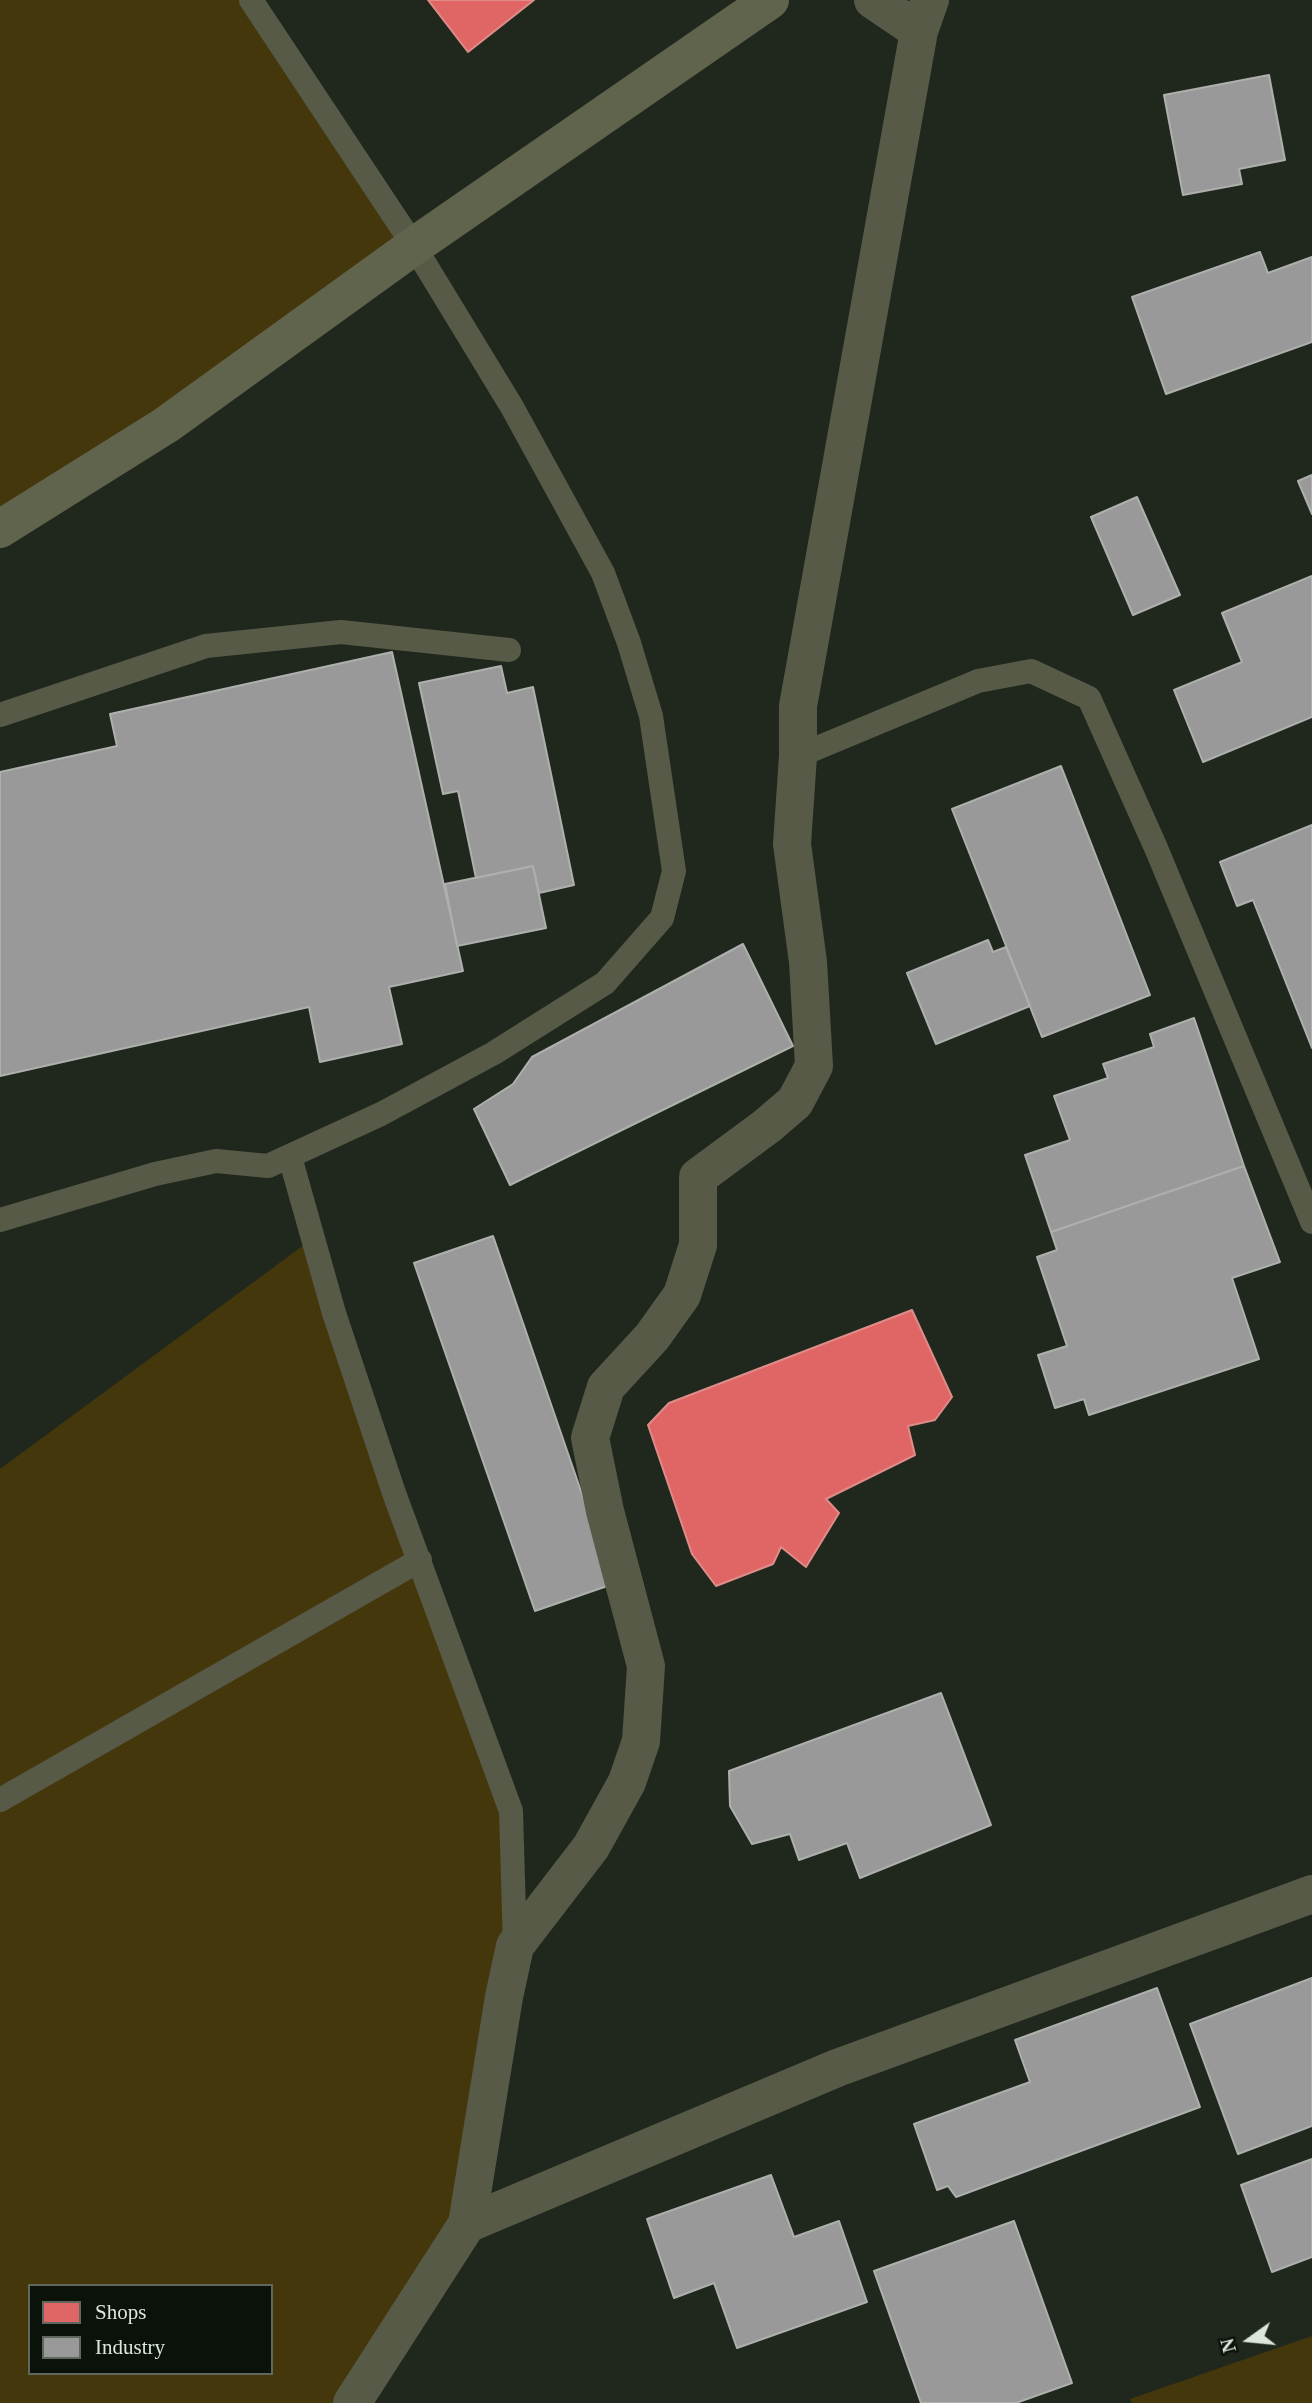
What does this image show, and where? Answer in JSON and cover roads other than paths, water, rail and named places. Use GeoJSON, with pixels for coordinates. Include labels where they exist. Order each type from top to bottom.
{"type":"FeatureCollection","features":[{"type":"Feature","properties":{"kind":"main road"},"geometry":{"type":"LineString","coordinates":[[0,529],[166,425],[414,246],[770,0]]}},
{"type":"Feature","properties":{"kind":"street"},"geometry":{"type":"LineString","coordinates":[[352,2403],[467,2224],[504,1997],[515,1946],[591,1847],[627,1782],[641,1741],[646,1666],[605,1510],[590,1438],[606,1387],[652,1337],[682,1295],[698,1245],[698,1177],[768,1126],[795,1102],[814,1066],[808,962],[792,844],[798,755],[798,706],[924,15],[873,0]]}},
{"type":"Feature","properties":{"kind":"street"},"geometry":{"type":"LineString","coordinates":[[467,2224],[837,2068],[1312,1894]]}},
{"type":"Feature","properties":{"kind":"lane"},"geometry":{"type":"LineString","coordinates":[[0,1220],[155,1174],[216,1161],[268,1166],[381,1114],[495,1053],[605,984],[662,918],[674,871],[651,716],[629,643],[603,573],[512,407],[414,246],[251,0]]}},
{"type":"Feature","properties":{"kind":"lane"},"geometry":{"type":"LineString","coordinates":[[0,715],[206,646],[341,632],[509,650]]}},
{"type":"Feature","properties":{"kind":"lane"},"geometry":{"type":"LineString","coordinates":[[798,755],[978,681],[1031,671],[1089,698],[1156,848],[1312,1222]]}},
{"type":"Feature","properties":{"kind":"lane"},"geometry":{"type":"LineString","coordinates":[[290,1157],[334,1313],[394,1493],[512,1811],[515,1946]]}},
{"type":"Feature","properties":{"kind":"lane"},"geometry":{"type":"LineString","coordinates":[[0,1800],[419,1560]]}}]}
